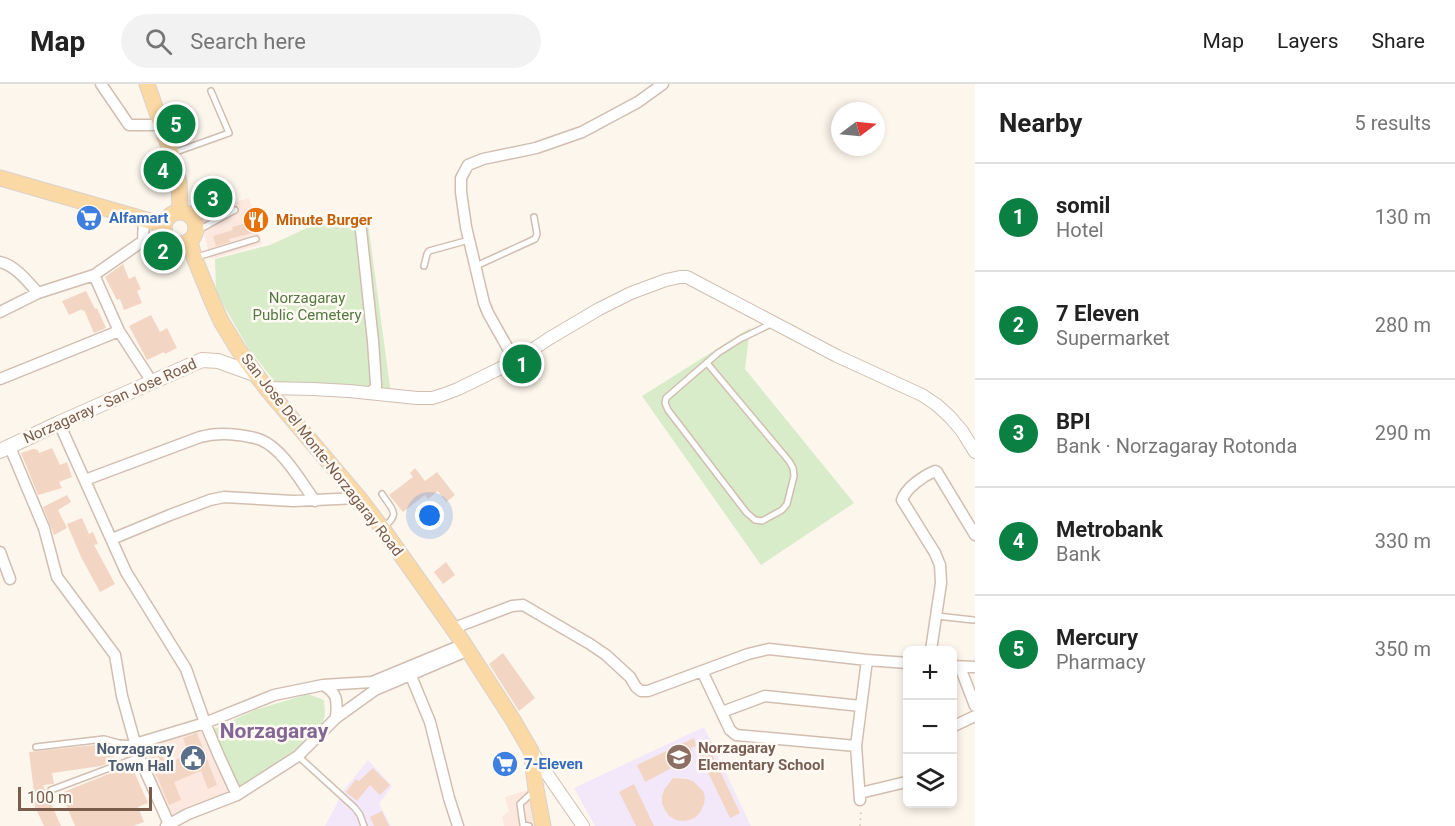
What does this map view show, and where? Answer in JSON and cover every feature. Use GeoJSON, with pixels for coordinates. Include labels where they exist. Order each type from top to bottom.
{"type":"FeatureCollection","features":[{"type":"Feature","properties":{"kind":"main road"},"geometry":{"type":"LineString","coordinates":[[147,84],[179,182],[180,212]]}},
{"type":"Feature","properties":{"kind":"main road"},"geometry":{"type":"LineString","coordinates":[[0,178],[165,225]]}},
{"type":"Feature","properties":{"kind":"main road"},"geometry":{"type":"LineString","coordinates":[[180,212],[189,215],[195,225],[192,236],[179,244],[170,240],[165,233],[165,225],[170,215],[180,212]]}},
{"type":"Feature","properties":{"kind":"main road","name":"San Jose Del Monte-Norzagaray Road"},"geometry":{"type":"LineString","coordinates":[[192,236],[194,257],[226,329],[238,349],[266,388],[382,528],[454,628],[531,751]]}},
{"type":"Feature","properties":{"kind":"main road","name":"Norzagaray - San Jose Road"},"geometry":{"type":"LineString","coordinates":[[5,448],[196,363],[209,360],[218,361],[257,375]]}},
{"type":"Feature","properties":{"kind":"main road"},"geometry":{"type":"LineString","coordinates":[[531,751],[543,826]]}},
{"type":"Feature","properties":{"kind":"street"},"geometry":{"type":"LineString","coordinates":[[101,84],[129,125],[162,125]]}},
{"type":"Feature","properties":{"kind":"street"},"geometry":{"type":"LineString","coordinates":[[515,361],[484,303],[460,192],[461,178],[468,165],[483,159],[536,148],[582,132],[638,102],[663,84]]}},
{"type":"Feature","properties":{"kind":"street"},"geometry":{"type":"LineString","coordinates":[[0,312],[38,293],[94,275],[142,241],[144,218]]}},
{"type":"Feature","properties":{"kind":"street"},"geometry":{"type":"LineString","coordinates":[[360,221],[376,384],[370,393]]}},
{"type":"Feature","properties":{"kind":"street"},"geometry":{"type":"LineString","coordinates":[[0,262],[22,276],[38,293]]}},
{"type":"Feature","properties":{"kind":"street"},"geometry":{"type":"LineString","coordinates":[[94,275],[119,331],[152,382]]}},
{"type":"Feature","properties":{"kind":"street"},"geometry":{"type":"LineString","coordinates":[[266,388],[313,389],[432,398],[458,389],[515,361],[599,309],[631,293],[666,280],[687,277],[837,356],[922,395],[937,405],[962,431],[975,452]]}},
{"type":"Feature","properties":{"kind":"street"},"geometry":{"type":"LineString","coordinates":[[0,379],[119,331]]}},
{"type":"Feature","properties":{"kind":"street"},"geometry":{"type":"LineString","coordinates":[[59,423],[131,582],[186,669],[205,723],[237,795]]}},
{"type":"Feature","properties":{"kind":"street"},"geometry":{"type":"LineString","coordinates":[[962,431],[975,439]]}},
{"type":"Feature","properties":{"kind":"street"},"geometry":{"type":"LineString","coordinates":[[85,480],[200,437],[220,433],[263,440],[287,463],[315,501]]}},
{"type":"Feature","properties":{"kind":"street"},"geometry":{"type":"LineString","coordinates":[[5,448],[44,528],[57,577],[115,655],[122,696],[139,757],[168,825],[188,814],[237,795],[298,756],[336,718],[375,690],[411,676],[466,647]]}},
{"type":"Feature","properties":{"kind":"street"},"geometry":{"type":"LineString","coordinates":[[933,646],[941,583],[940,565],[902,500],[904,494],[929,474],[937,472],[975,535]]}},
{"type":"Feature","properties":{"kind":"street"},"geometry":{"type":"LineString","coordinates":[[111,539],[170,514],[224,497],[293,501],[359,498]]}},
{"type":"Feature","properties":{"kind":"street"},"geometry":{"type":"LineString","coordinates":[[0,552],[10,579]]}},
{"type":"Feature","properties":{"kind":"street"},"geometry":{"type":"LineString","coordinates":[[454,628],[512,606],[523,605],[606,655],[630,677],[641,691],[648,691],[748,654],[769,649],[903,663]]}},
{"type":"Feature","properties":{"kind":"street"},"geometry":{"type":"LineString","coordinates":[[135,744],[205,723],[274,695],[323,685],[372,682],[466,647]]}},
{"type":"Feature","properties":{"kind":"street"},"geometry":{"type":"LineString","coordinates":[[867,660],[856,746],[860,796],[903,783]]}},
{"type":"Feature","properties":{"kind":"street"},"geometry":{"type":"LineString","coordinates":[[957,667],[975,667]]}},
{"type":"Feature","properties":{"kind":"street"},"geometry":{"type":"LineString","coordinates":[[957,669],[975,706]]}},
{"type":"Feature","properties":{"kind":"street"},"geometry":{"type":"LineString","coordinates":[[702,671],[730,730],[735,735],[856,746]]}},
{"type":"Feature","properties":{"kind":"street"},"geometry":{"type":"LineString","coordinates":[[411,676],[430,722],[458,826]]}},
{"type":"Feature","properties":{"kind":"street"},"geometry":{"type":"LineString","coordinates":[[323,685],[333,693],[337,702],[336,718]]}},
{"type":"Feature","properties":{"kind":"street"},"geometry":{"type":"LineString","coordinates":[[722,712],[765,696],[861,706]]}},
{"type":"Feature","properties":{"kind":"street"},"geometry":{"type":"LineString","coordinates":[[957,725],[975,716]]}},
{"type":"Feature","properties":{"kind":"street"},"geometry":{"type":"LineString","coordinates":[[531,751],[582,826]]}},
{"type":"Feature","properties":{"kind":"lane"},"geometry":{"type":"LineString","coordinates":[[171,153],[230,133],[211,91]]}},
{"type":"Feature","properties":{"kind":"lane"},"geometry":{"type":"LineString","coordinates":[[192,236],[235,210]]}},
{"type":"Feature","properties":{"kind":"lane"},"geometry":{"type":"LineString","coordinates":[[476,266],[535,238],[537,234],[534,218]]}},
{"type":"Feature","properties":{"kind":"lane"},"geometry":{"type":"LineString","coordinates":[[194,257],[256,239]]}},
{"type":"Feature","properties":{"kind":"lane"},"geometry":{"type":"LineString","coordinates":[[424,266],[429,251],[469,240]]}},
{"type":"Feature","properties":{"kind":"lane"},"geometry":{"type":"LineString","coordinates":[[707,363],[789,460],[793,468],[794,476],[787,504],[782,510],[762,521],[755,520],[746,512],[665,403],[666,398],[707,363],[726,347],[773,323]]}},
{"type":"Feature","properties":{"kind":"lane"},"geometry":{"type":"LineString","coordinates":[[382,494],[394,515],[393,519],[382,528]]}},
{"type":"Feature","properties":{"kind":"lane"},"geometry":{"type":"LineString","coordinates":[[937,616],[973,620]]}},
{"type":"Feature","properties":{"kind":"lane"},"geometry":{"type":"LineString","coordinates":[[36,747],[104,739],[135,744]]}},
{"type":"Feature","properties":{"kind":"lane"},"geometry":{"type":"LineString","coordinates":[[298,756],[355,808],[364,826]]}},
{"type":"Feature","properties":{"kind":"lane"},"geometry":{"type":"LineString","coordinates":[[51,790],[139,757]]}},
{"type":"Feature","properties":{"kind":"lane"},"geometry":{"type":"LineString","coordinates":[[529,826],[523,825],[520,804],[536,789]]}},
{"type":"Feature","properties":{"kind":"path"},"geometry":{"type":"LineString","coordinates":[[860,796],[860,826]]}},
{"type":"Feature","properties":{"kind":"shaded area"},"geometry":{"type":"Polygon","coordinates":[[[249,198],[262,244],[211,259],[198,213],[249,198]]]}},
{"type":"Feature","properties":{"kind":"shaded area"},"geometry":{"type":"Polygon","coordinates":[[[199,727],[230,793],[171,819],[139,748],[199,727]]]}},
{"type":"Feature","properties":{"kind":"shaded area","name":"Norzagaray Elementary School"},"geometry":{"type":"Polygon","coordinates":[[[704,727],[751,826],[595,826],[574,788],[704,727]]]}},
{"type":"Feature","properties":{"kind":"shaded area"},"geometry":{"type":"Polygon","coordinates":[[[368,760],[392,786],[379,804],[391,826],[325,826],[344,790],[368,760]]]}},
{"type":"Feature","properties":{"kind":"shaded area"},"geometry":{"type":"Polygon","coordinates":[[[531,789],[538,826],[504,826],[502,817],[509,811],[505,797],[531,789]]]}},
{"type":"Feature","properties":{"kind":"green space","name":"Norzagaray Public Cemetery"},"geometry":{"type":"Polygon","coordinates":[[[367,216],[391,394],[278,386],[248,348],[216,292],[215,259],[270,245],[307,228],[367,216]]]}},
{"type":"Feature","properties":{"kind":"green space"},"geometry":{"type":"Polygon","coordinates":[[[750,328],[745,369],[854,503],[761,565],[642,396],[750,328]]]}},
{"type":"Feature","properties":{"kind":"green space"},"geometry":{"type":"Polygon","coordinates":[[[308,694],[324,700],[325,717],[318,728],[298,748],[237,790],[214,729],[255,710],[308,694]]]}},
{"type":"Feature","properties":{"kind":"building"},"geometry":{"type":"Polygon","coordinates":[[[219,187],[224,204],[207,208],[203,192],[219,187]]]}},
{"type":"Feature","properties":{"kind":"building"},"geometry":{"type":"Polygon","coordinates":[[[250,222],[253,233],[229,239],[230,242],[216,246],[213,236],[250,222]]]}},
{"type":"Feature","properties":{"kind":"building"},"geometry":{"type":"Polygon","coordinates":[[[123,264],[129,279],[135,276],[141,289],[137,291],[142,303],[124,310],[120,299],[117,300],[105,277],[123,264]]]}},
{"type":"Feature","properties":{"kind":"building"},"geometry":{"type":"Polygon","coordinates":[[[86,291],[106,328],[94,333],[84,310],[69,315],[62,301],[86,291]]]}},
{"type":"Feature","properties":{"kind":"building"},"geometry":{"type":"Polygon","coordinates":[[[151,315],[160,332],[167,328],[177,348],[147,360],[129,326],[151,315]]]}},
{"type":"Feature","properties":{"kind":"building"},"geometry":{"type":"Polygon","coordinates":[[[52,448],[60,465],[67,462],[72,477],[59,482],[62,488],[38,495],[21,453],[33,449],[38,450],[39,453],[52,448]]]}},
{"type":"Feature","properties":{"kind":"building"},"geometry":{"type":"Polygon","coordinates":[[[415,468],[425,481],[437,472],[455,495],[446,502],[438,491],[428,499],[425,495],[403,512],[389,495],[413,477],[410,473],[415,468]]]}},
{"type":"Feature","properties":{"kind":"building"},"geometry":{"type":"Polygon","coordinates":[[[67,495],[71,502],[58,510],[67,528],[54,535],[43,507],[67,495]]]}},
{"type":"Feature","properties":{"kind":"building"},"geometry":{"type":"Polygon","coordinates":[[[82,518],[89,534],[93,532],[98,544],[94,545],[115,584],[100,592],[81,557],[67,524],[82,518]]]}},
{"type":"Feature","properties":{"kind":"building"},"geometry":{"type":"Polygon","coordinates":[[[446,562],[455,575],[443,584],[434,572],[446,562]]]}},
{"type":"Feature","properties":{"kind":"building"},"geometry":{"type":"Polygon","coordinates":[[[503,653],[535,698],[519,711],[489,664],[503,653]]]}},
{"type":"Feature","properties":{"kind":"building"},"geometry":{"type":"Polygon","coordinates":[[[197,733],[217,785],[208,789],[201,771],[174,782],[181,800],[169,805],[146,751],[158,746],[166,764],[189,754],[183,738],[197,733]]]}},
{"type":"Feature","properties":{"kind":"building"},"geometry":{"type":"Polygon","coordinates":[[[694,738],[696,746],[691,748],[693,757],[645,782],[637,765],[694,738]]]}},
{"type":"Feature","properties":{"kind":"building"},"geometry":{"type":"Polygon","coordinates":[[[104,744],[112,746],[114,761],[101,766],[52,773],[54,784],[43,785],[61,826],[44,826],[29,794],[34,792],[29,752],[104,744]]]}},
{"type":"Feature","properties":{"kind":"building"},"geometry":{"type":"Polygon","coordinates":[[[709,748],[740,813],[730,818],[700,756],[700,753],[709,748]]]}},
{"type":"Feature","properties":{"kind":"building"},"geometry":{"type":"Polygon","coordinates":[[[131,765],[148,803],[138,807],[144,822],[133,826],[75,826],[61,793],[131,765]]]}},
{"type":"Feature","properties":{"kind":"building"},"geometry":{"type":"Polygon","coordinates":[[[373,768],[390,785],[380,795],[370,785],[357,801],[346,792],[356,779],[359,781],[373,768]]]}},
{"type":"Feature","properties":{"kind":"building"},"geometry":{"type":"Polygon","coordinates":[[[673,778],[693,781],[703,791],[705,797],[701,811],[690,820],[676,820],[669,816],[662,803],[664,790],[673,778]]]}},
{"type":"Feature","properties":{"kind":"building"},"geometry":{"type":"Polygon","coordinates":[[[634,784],[654,826],[636,826],[619,792],[634,784]]]}},
{"type":"Feature","properties":{"kind":"building"},"geometry":{"type":"Polygon","coordinates":[[[382,811],[389,826],[374,826],[370,817],[382,811]]]}},
{"type":"Feature","properties":{"kind":"place","name":"Mercury"},"geometry":{"type":"Point","coordinates":[176,124]}},
{"type":"Feature","properties":{"kind":"place","name":"Metrobank"},"geometry":{"type":"Point","coordinates":[163,170]}},
{"type":"Feature","properties":{"kind":"place","name":"BPI"},"geometry":{"type":"Point","coordinates":[213,198]}},
{"type":"Feature","properties":{"kind":"place","name":"Alfamart"},"geometry":{"type":"Point","coordinates":[89,218]}},
{"type":"Feature","properties":{"kind":"place","name":"Minute Burger"},"geometry":{"type":"Point","coordinates":[256,220]}},
{"type":"Feature","properties":{"kind":"place","name":"7 Eleven"},"geometry":{"type":"Point","coordinates":[163,251]}},
{"type":"Feature","properties":{"kind":"place","name":"somil"},"geometry":{"type":"Point","coordinates":[522,364]}},
{"type":"Feature","properties":{"kind":"place","name":"Norzagaray Elementary School"},"geometry":{"type":"Point","coordinates":[679,757]}},
{"type":"Feature","properties":{"kind":"place","name":"Norzagaray Town Hall"},"geometry":{"type":"Point","coordinates":[193,758]}},
{"type":"Feature","properties":{"kind":"place","name":"7-Eleven"},"geometry":{"type":"Point","coordinates":[505,764]}},
{"type":"Feature","properties":{"kind":"district","name":"Norzagaray"},"geometry":{"type":"Point","coordinates":[274,731]}}]}
